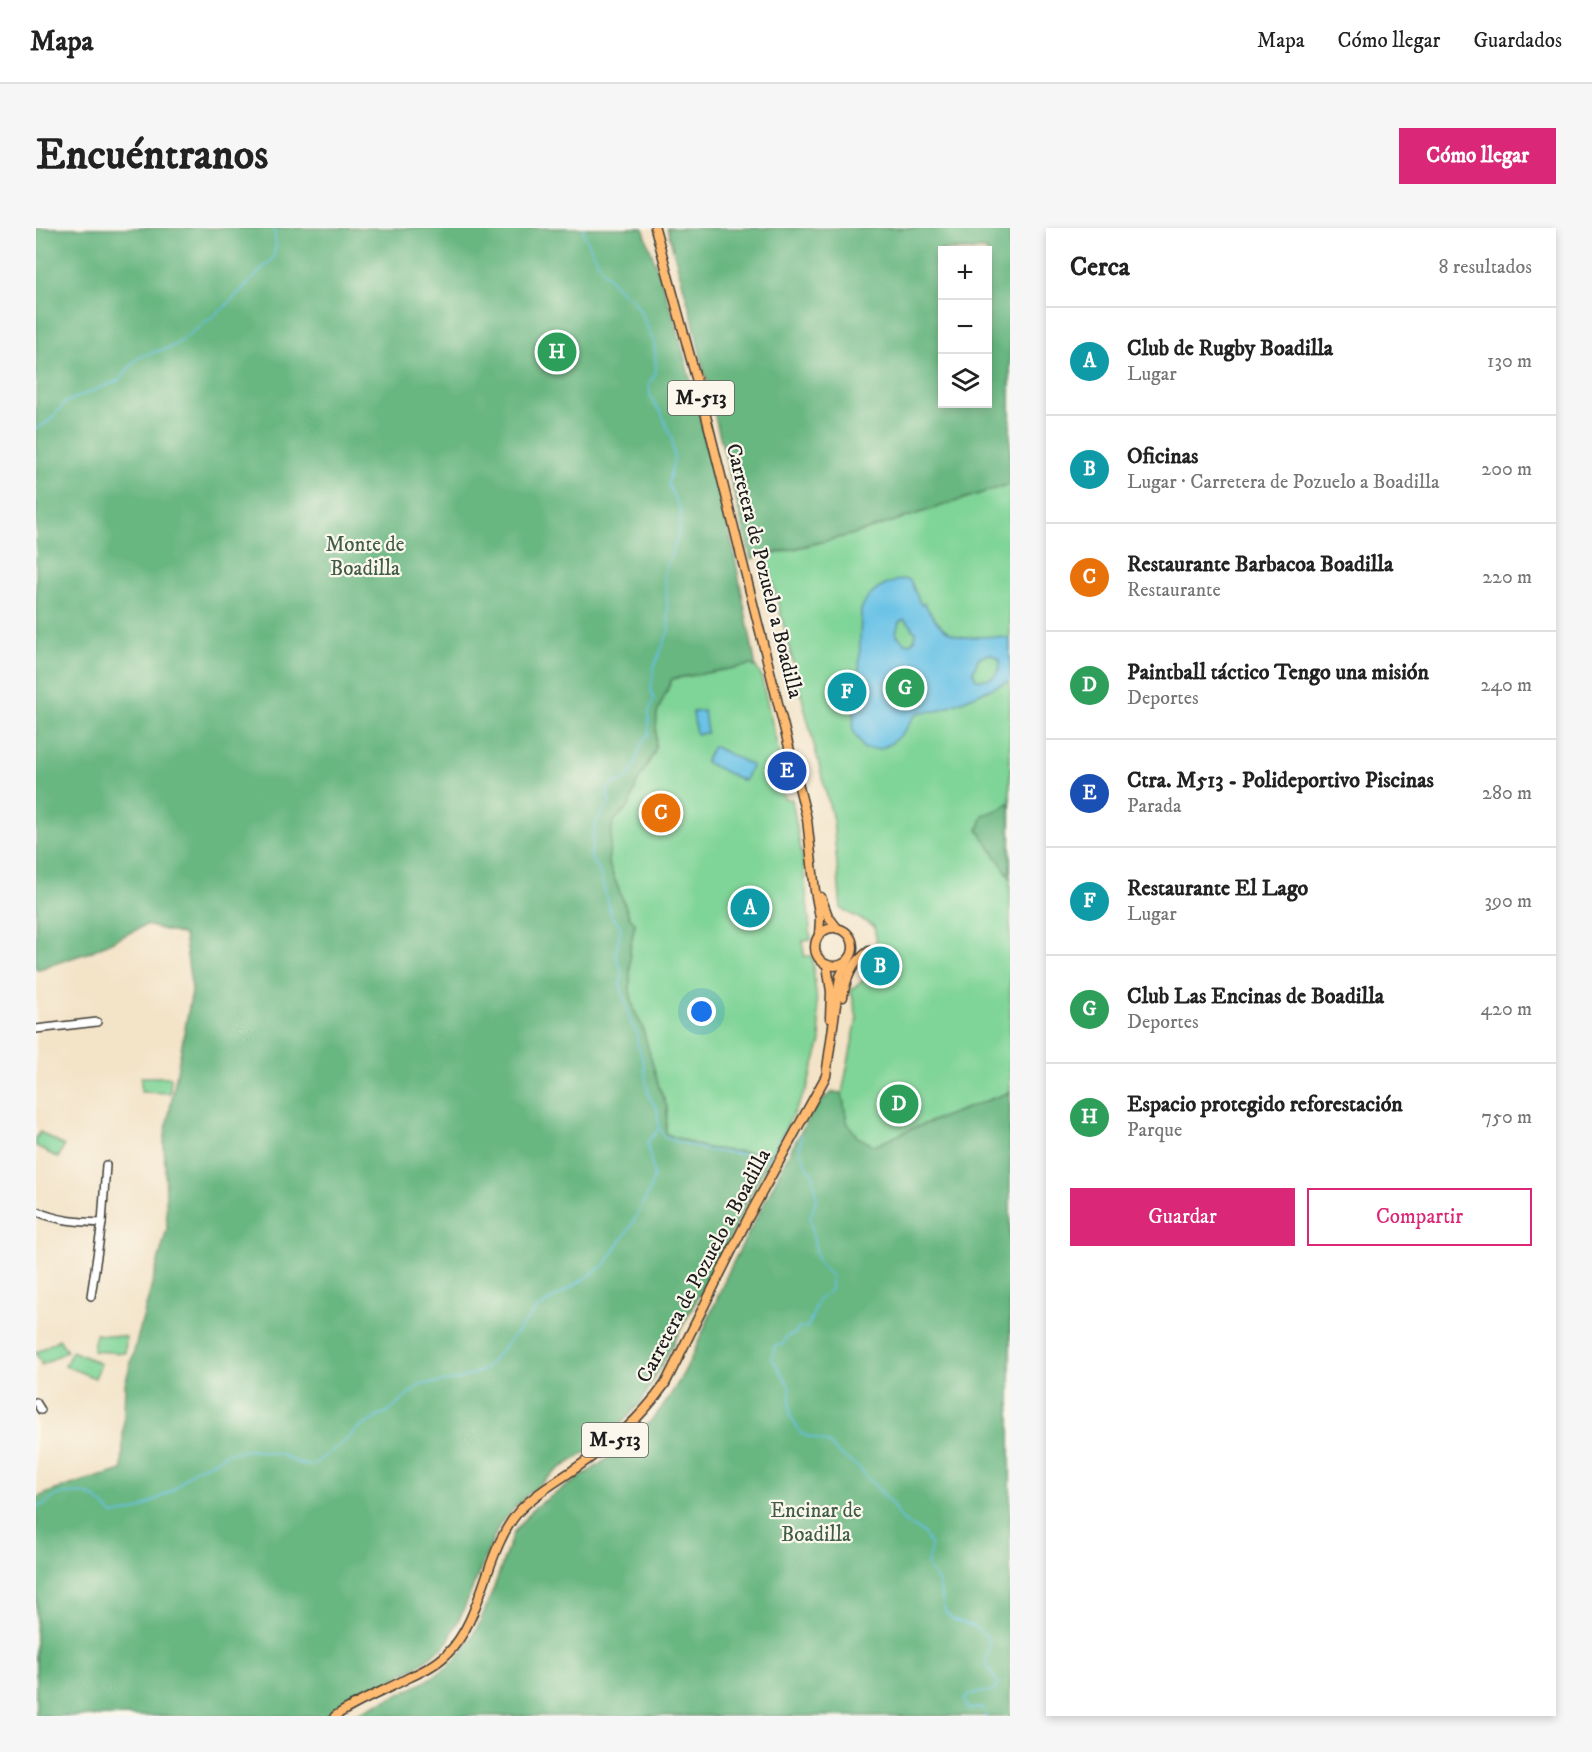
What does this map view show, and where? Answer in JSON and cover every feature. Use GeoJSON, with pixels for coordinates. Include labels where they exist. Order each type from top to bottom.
{"type":"FeatureCollection","features":[{"type":"Feature","properties":{"kind":"main road","name":"Carretera de Pozuelo a Boadilla"},"geometry":{"type":"LineString","coordinates":[[655,228],[702,400],[796,772],[807,819],[820,896],[828,916],[838,929]]}},
{"type":"Feature","properties":{"kind":"main road","name":"Carretera de Pozuelo a Boadilla"},"geometry":{"type":"LineString","coordinates":[[812,855],[820,918],[819,936]]}},
{"type":"Feature","properties":{"kind":"main road"},"geometry":{"type":"LineString","coordinates":[[819,936],[827,930],[838,929]]}},
{"type":"Feature","properties":{"kind":"main road","name":"M-513"},"geometry":{"type":"LineString","coordinates":[[838,929],[847,933],[852,942],[853,951],[849,958]]}},
{"type":"Feature","properties":{"kind":"main road","name":"M-513"},"geometry":{"type":"LineString","coordinates":[[819,936],[816,942],[816,953],[827,965]]}},
{"type":"Feature","properties":{"kind":"main road"},"geometry":{"type":"LineString","coordinates":[[829,1065],[848,974],[852,966],[869,951]]}},
{"type":"Feature","properties":{"kind":"main road","name":"Carretera de Pozuelo a Boadilla"},"geometry":{"type":"LineString","coordinates":[[335,1716],[429,1668],[446,1656],[463,1633],[499,1546],[516,1516],[537,1496],[618,1438],[651,1404],[665,1384],[748,1218],[819,1088],[829,1065],[840,976],[849,958]]}},
{"type":"Feature","properties":{"kind":"main road"},"geometry":{"type":"LineString","coordinates":[[827,965],[842,965],[849,958]]}},
{"type":"Feature","properties":{"kind":"main road","name":"Carretera de Pozuelo a Boadilla"},"geometry":{"type":"LineString","coordinates":[[819,1088],[827,1051],[830,1010],[831,985],[827,965]]}},
{"type":"Feature","properties":{"kind":"street"},"geometry":{"type":"LineString","coordinates":[[36,1029],[97,1022]]}},
{"type":"Feature","properties":{"kind":"street"},"geometry":{"type":"LineString","coordinates":[[91,1296],[102,1223],[105,1165]]}},
{"type":"Feature","properties":{"kind":"street"},"geometry":{"type":"LineString","coordinates":[[36,1211],[49,1217],[72,1222],[102,1223]]}},
{"type":"Feature","properties":{"kind":"street"},"geometry":{"type":"LineString","coordinates":[[36,1402],[41,1410]]}},
{"type":"Feature","properties":{"kind":"green space","name":"Monte de Boadilla"},"geometry":{"type":"Polygon","coordinates":[[[36,228],[643,228],[676,324],[733,548],[756,667],[751,665],[672,679],[657,713],[655,751],[637,783],[629,806],[613,822],[608,862],[629,916],[635,923],[630,949],[630,991],[634,1010],[642,1026],[667,1107],[666,1134],[705,1148],[771,1155],[721,1255],[642,1401],[605,1441],[559,1469],[529,1493],[500,1523],[446,1645],[416,1667],[323,1716],[36,1716],[36,1498],[67,1486],[122,1470],[125,1384],[167,1229],[164,1141],[192,991],[184,935],[146,925],[90,952],[36,970],[36,228]]]}},
{"type":"Feature","properties":{"kind":"green space"},"geometry":{"type":"Polygon","coordinates":[[[667,228],[1010,228],[1010,484],[854,534],[751,559],[713,409],[719,404],[717,393],[712,392],[704,372],[692,317],[667,228]]]}},
{"type":"Feature","properties":{"kind":"green space"},"geometry":{"type":"Polygon","coordinates":[[[1010,484],[1010,1092],[911,1129],[875,1146],[857,1137],[847,1122],[842,1093],[857,1018],[851,990],[877,970],[874,926],[841,909],[833,820],[766,556],[854,534],[1010,484]]]}},
{"type":"Feature","properties":{"kind":"green space"},"geometry":{"type":"Polygon","coordinates":[[[751,665],[756,667],[761,676],[786,783],[779,784],[785,799],[792,799],[803,862],[811,940],[803,941],[804,956],[812,956],[821,1041],[807,1088],[771,1155],[705,1148],[666,1134],[667,1107],[642,1026],[634,1010],[630,991],[630,949],[635,924],[629,916],[608,862],[613,822],[629,806],[637,783],[655,751],[657,713],[672,679],[751,665]]]}},
{"type":"Feature","properties":{"kind":"green space"},"geometry":{"type":"Polygon","coordinates":[[[1010,802],[1010,877],[978,830],[983,815],[1000,809],[1010,802]]]}},
{"type":"Feature","properties":{"kind":"green space"},"geometry":{"type":"Polygon","coordinates":[[[141,1077],[171,1077],[170,1093],[141,1092],[141,1077]]]}},
{"type":"Feature","properties":{"kind":"green space","name":"Encinar de Boadilla"},"geometry":{"type":"Polygon","coordinates":[[[834,1092],[842,1093],[847,1122],[857,1137],[875,1146],[911,1129],[1010,1092],[1010,1716],[351,1716],[424,1682],[446,1668],[459,1656],[479,1624],[514,1532],[534,1508],[617,1452],[657,1414],[692,1357],[727,1275],[799,1135],[817,1107],[834,1092]]]}},
{"type":"Feature","properties":{"kind":"green space"},"geometry":{"type":"Polygon","coordinates":[[[40,1132],[64,1146],[58,1158],[36,1146],[36,1139],[40,1132]]]}},
{"type":"Feature","properties":{"kind":"green space"},"geometry":{"type":"Polygon","coordinates":[[[95,1334],[126,1337],[125,1353],[93,1351],[95,1334]]]}},
{"type":"Feature","properties":{"kind":"green space"},"geometry":{"type":"Polygon","coordinates":[[[59,1339],[67,1351],[42,1365],[36,1353],[59,1339]]]}},
{"type":"Feature","properties":{"kind":"green space"},"geometry":{"type":"Polygon","coordinates":[[[72,1351],[101,1364],[95,1378],[65,1366],[72,1351]]]}},
{"type":"Feature","properties":{"kind":"water"},"geometry":{"type":"Polygon","coordinates":[[[910,580],[921,605],[924,603],[939,624],[951,633],[967,637],[1010,639],[1010,681],[937,711],[920,712],[904,732],[890,744],[880,749],[864,749],[853,731],[854,710],[864,698],[865,691],[859,677],[861,610],[873,593],[897,581],[910,580]],[[904,619],[899,622],[896,634],[905,643],[910,643],[915,639],[916,631],[912,630],[912,626],[904,619]],[[991,654],[979,657],[973,672],[976,679],[986,679],[997,674],[1000,660],[991,654]]]}},
{"type":"Feature","properties":{"kind":"water"},"geometry":{"type":"Polygon","coordinates":[[[704,711],[707,733],[696,734],[693,712],[704,711]]]}},
{"type":"Feature","properties":{"kind":"water"},"geometry":{"type":"Polygon","coordinates":[[[713,746],[752,765],[744,781],[705,762],[713,746]]]}},
{"type":"Feature","properties":{"kind":"waterway"},"geometry":{"type":"LineString","coordinates":[[36,429],[49,421],[66,402],[119,380],[139,357],[174,346],[225,307],[273,258],[276,245],[274,228]]}},
{"type":"Feature","properties":{"kind":"waterway"},"geometry":{"type":"LineString","coordinates":[[36,1506],[44,1505],[57,1495],[81,1493],[96,1498],[113,1515],[138,1510],[173,1490],[195,1469],[212,1463],[228,1453],[249,1450],[279,1454],[300,1464],[311,1466],[343,1443],[357,1429],[392,1409],[420,1385],[457,1380],[484,1370],[536,1310],[605,1265],[631,1226],[649,1192],[654,1176],[647,1142],[659,1127],[657,1108],[650,1098],[637,1032],[631,1023],[620,983],[623,975],[616,954],[621,926],[612,917],[598,867],[593,863],[590,854],[595,825],[601,813],[610,803],[607,793],[614,782],[622,782],[632,773],[643,741],[649,735],[649,712],[654,699],[651,691],[654,667],[669,630],[664,573],[679,534],[681,512],[668,484],[674,459],[672,439],[661,412],[650,395],[649,383],[655,375],[656,366],[654,342],[633,300],[623,293],[602,270],[583,232],[584,228]]}},
{"type":"Feature","properties":{"kind":"waterway"},"geometry":{"type":"LineString","coordinates":[[659,1127],[664,1136],[669,1139],[706,1150],[771,1157],[788,1126],[794,1125]]}},
{"type":"Feature","properties":{"kind":"waterway"},"geometry":{"type":"LineString","coordinates":[[801,1134],[800,1149],[806,1165],[813,1173],[817,1197],[810,1218],[818,1263],[831,1275],[831,1290],[818,1300],[808,1327],[799,1328],[796,1333],[785,1338],[784,1344],[775,1346],[772,1358],[790,1387],[790,1415],[801,1434],[828,1443],[857,1466],[890,1502],[903,1521],[923,1532],[931,1546],[927,1566],[938,1581],[945,1611],[952,1619],[973,1626],[987,1636],[990,1645],[985,1664],[999,1683],[994,1691],[969,1694],[964,1700],[968,1709],[983,1708],[986,1716]]}},
{"type":"Feature","properties":{"kind":"place","name":"Espacio protegido reforestación"},"geometry":{"type":"Point","coordinates":[557,352]}},
{"type":"Feature","properties":{"kind":"place","name":"Club Las Encinas de Boadilla"},"geometry":{"type":"Point","coordinates":[905,688]}},
{"type":"Feature","properties":{"kind":"place","name":"Restaurante El Lago"},"geometry":{"type":"Point","coordinates":[847,692]}},
{"type":"Feature","properties":{"kind":"place","name":"Ctra. M513 - Polideportivo Piscinas"},"geometry":{"type":"Point","coordinates":[787,771]}},
{"type":"Feature","properties":{"kind":"place","name":"Restaurante Barbacoa Boadilla"},"geometry":{"type":"Point","coordinates":[661,813]}},
{"type":"Feature","properties":{"kind":"place","name":"Club de Rugby Boadilla"},"geometry":{"type":"Point","coordinates":[750,908]}},
{"type":"Feature","properties":{"kind":"place","name":"Oficinas"},"geometry":{"type":"Point","coordinates":[880,966]}},
{"type":"Feature","properties":{"kind":"place","name":"Paintball táctico Tengo una misión"},"geometry":{"type":"Point","coordinates":[899,1104]}}]}
